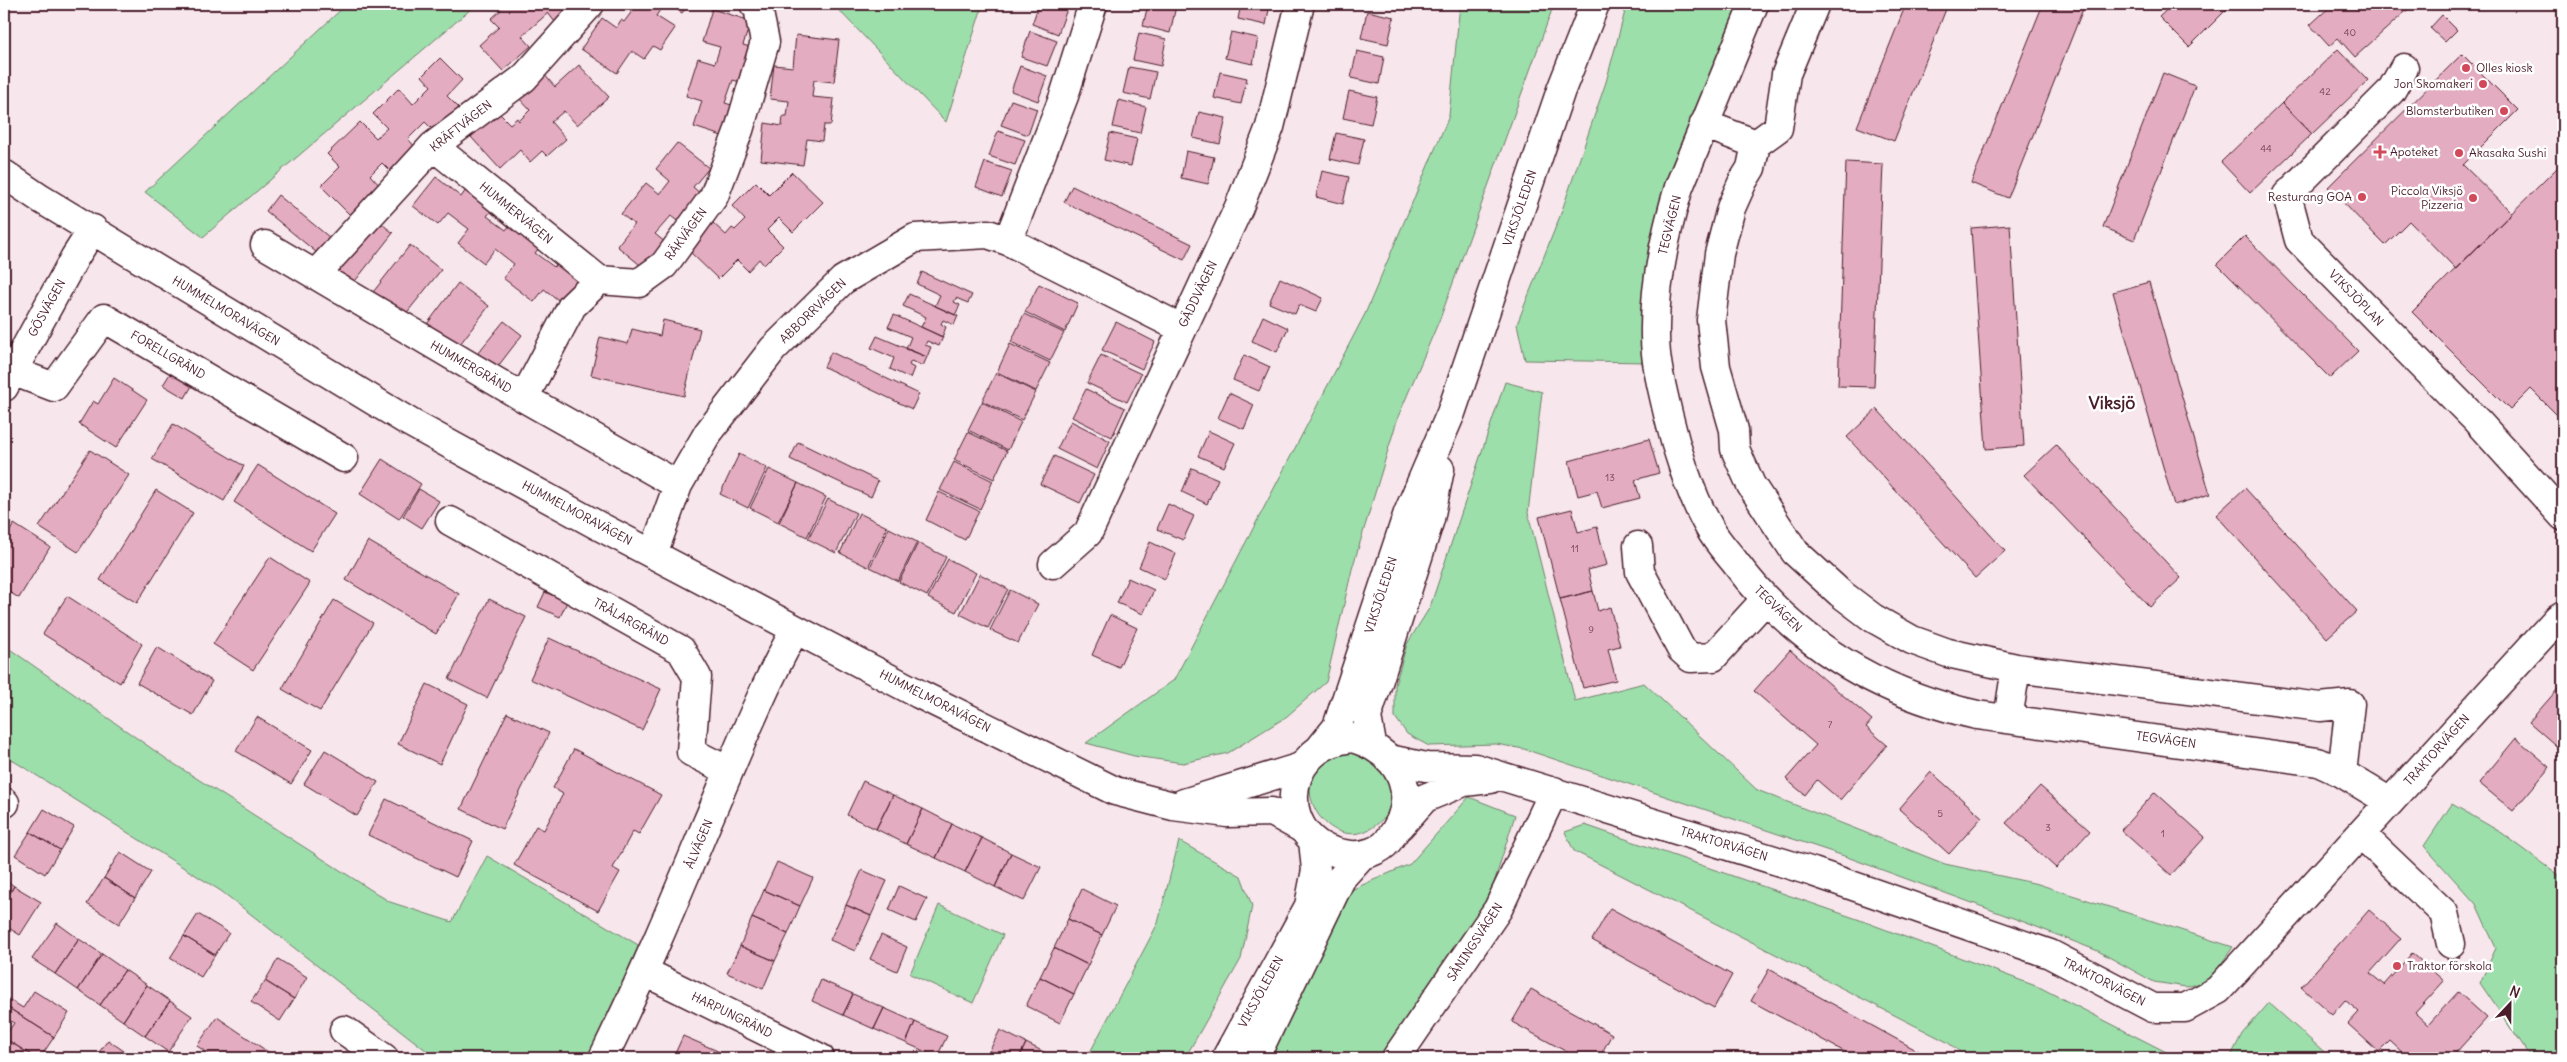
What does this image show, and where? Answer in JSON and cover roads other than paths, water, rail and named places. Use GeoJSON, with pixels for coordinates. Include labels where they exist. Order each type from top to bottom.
{"type":"FeatureCollection","features":[{"type":"Feature","properties":{"kind":"street","name":"KRÄFTVÄGEN"},"geometry":{"type":"LineString","coordinates":[[315,275],[433,146],[524,78],[590,4]]}},
{"type":"Feature","properties":{"kind":"street","name":"RÄKVÄGEN"},"geometry":{"type":"LineString","coordinates":[[599,280],[639,283],[664,264],[714,196],[739,130],[765,42],[758,8],[754,4]]}},
{"type":"Feature","properties":{"kind":"street"},"geometry":{"type":"LineString","coordinates":[[1008,241],[1064,96],[1092,4]]}},
{"type":"Feature","properties":{"kind":"street","name":"GÄDDVÄGEN"},"geometry":{"type":"LineString","coordinates":[[1053,564],[1088,533],[1239,207],[1270,127],[1300,4]]}},
{"type":"Feature","properties":{"kind":"street","name":"VIKSJÖLEDEN"},"geometry":{"type":"LineString","coordinates":[[1321,747],[1337,727],[1408,513],[1451,413],[1561,90],[1595,4]]}},
{"type":"Feature","properties":{"kind":"street","name":"TEGVÄGEN"},"geometry":{"type":"LineString","coordinates":[[1754,4],[1679,187],[1663,250],[1654,336],[1659,376],[1675,446],[1709,528],[1748,581],[1818,646],[1875,680],[1944,708],[2008,719],[2318,762],[2342,773],[2390,802]]}},
{"type":"Feature","properties":{"kind":"street"},"geometry":{"type":"LineString","coordinates":[[1815,4],[1786,74],[1778,128],[1756,144],[1752,168],[1742,181],[1731,208],[1719,254],[1711,320],[1716,367],[1734,430],[1735,449],[1751,485],[1795,552],[1840,593],[1873,618],[1912,640],[1948,652],[2016,668],[2320,707],[2350,704],[2342,773]]}},
{"type":"Feature","properties":{"kind":"street","name":"VIKSJÖPLAN"},"geometry":{"type":"LineString","coordinates":[[2404,68],[2392,91],[2287,195],[2299,240],[2477,421],[2563,516]]}},
{"type":"Feature","properties":{"kind":"street"},"geometry":{"type":"LineString","coordinates":[[1704,124],[1756,144]]}},
{"type":"Feature","properties":{"kind":"street","name":"HUMMERVÄGEN"},"geometry":{"type":"LineString","coordinates":[[433,146],[599,280]]}},
{"type":"Feature","properties":{"kind":"street","name":"HUMMELMORAVÄGEN"},"geometry":{"type":"LineString","coordinates":[[4,174],[41,199],[409,422],[796,630],[1115,791],[1173,806],[1227,812],[1272,812],[1308,834]]}},
{"type":"Feature","properties":{"kind":"street","name":"GÖSVÄGEN"},"geometry":{"type":"LineString","coordinates":[[8,379],[93,229]]}},
{"type":"Feature","properties":{"kind":"street","name":"ABBORRVÄGEN"},"geometry":{"type":"LineString","coordinates":[[653,554],[678,485],[708,433],[773,349],[843,280],[915,238],[988,234],[1043,249],[1182,328]]}},
{"type":"Feature","properties":{"kind":"street","name":"HUMMERGRÄND"},"geometry":{"type":"LineString","coordinates":[[264,246],[524,398],[678,485]]}},
{"type":"Feature","properties":{"kind":"street"},"geometry":{"type":"LineString","coordinates":[[524,398],[572,306],[599,280]]}},
{"type":"Feature","properties":{"kind":"street","name":"FORELLGRÄND"},"geometry":{"type":"LineString","coordinates":[[8,379],[54,387],[104,318],[344,458]]}},
{"type":"Feature","properties":{"kind":"street","name":"VIKSJÖLEDEN"},"geometry":{"type":"LineString","coordinates":[[1381,752],[1367,717],[1430,519],[1451,413]]}},
{"type":"Feature","properties":{"kind":"street","name":"TRÅLARGRÄND"},"geometry":{"type":"LineString","coordinates":[[450,522],[681,650],[697,677],[690,752],[729,771]]}},
{"type":"Feature","properties":{"kind":"street"},"geometry":{"type":"LineString","coordinates":[[1638,546],[1640,572],[1681,649],[1691,658],[1713,657],[1766,599]]}},
{"type":"Feature","properties":{"kind":"street","name":"TRAKTORVÄGEN"},"geometry":{"type":"LineString","coordinates":[[1381,752],[1426,767],[1475,768],[1813,872],[2050,954],[2153,1008],[2185,1008],[2218,990],[2558,618],[2563,615]]}},
{"type":"Feature","properties":{"kind":"street","name":"ÅLVÄGEN"},"geometry":{"type":"LineString","coordinates":[[603,1058],[645,972],[729,771],[782,654],[796,630]]}},
{"type":"Feature","properties":{"kind":"street"},"geometry":{"type":"LineString","coordinates":[[2008,719],[2016,668]]}},
{"type":"Feature","properties":{"kind":"street"},"geometry":{"type":"LineString","coordinates":[[1173,806],[1301,767],[1321,747],[1340,740],[1353,738],[1381,752],[1402,775],[1406,800],[1400,826],[1384,846],[1361,856],[1342,855],[1326,849],[1308,834],[1295,812],[1292,798],[1301,767]]}},
{"type":"Feature","properties":{"kind":"street","name":"TRAKTORVÄGEN"},"geometry":{"type":"LineString","coordinates":[[1400,826],[1425,798],[1464,782],[1504,778]]}},
{"type":"Feature","properties":{"kind":"street","name":"SÅNINGSVÄGEN"},"geometry":{"type":"LineString","coordinates":[[1396,1058],[1498,910],[1554,791]]}},
{"type":"Feature","properties":{"kind":"street","name":"VIKSJÖLEDEN"},"geometry":{"type":"LineString","coordinates":[[1226,1058],[1309,906],[1316,870],[1308,834]]}},
{"type":"Feature","properties":{"kind":"street"},"geometry":{"type":"LineString","coordinates":[[2361,834],[2444,913],[2451,944]]}},
{"type":"Feature","properties":{"kind":"street","name":"VIKSJÖLEDEN"},"geometry":{"type":"LineString","coordinates":[[1251,1058],[1262,1043],[1342,877],[1361,856]]}},
{"type":"Feature","properties":{"kind":"street","name":"HARPUNGRÄND"},"geometry":{"type":"LineString","coordinates":[[645,972],[820,1058]]}},
{"type":"Feature","properties":{"kind":"street"},"geometry":{"type":"LineString","coordinates":[[344,1030],[384,1058]]}},
{"type":"Feature","properties":{"kind":"place","name":"Olles kiosk"},"geometry":{"type":"Point","coordinates":[2466,68]}},
{"type":"Feature","properties":{"kind":"place","name":"Jon Skomakeri"},"geometry":{"type":"Point","coordinates":[2483,84]}},
{"type":"Feature","properties":{"kind":"place","name":"Blomsterbutiken"},"geometry":{"type":"Point","coordinates":[2504,111]}},
{"type":"Feature","properties":{"kind":"place","name":"Apoteket"},"geometry":{"type":"Point","coordinates":[2380,152]}},
{"type":"Feature","properties":{"kind":"place","name":"Akasaka Sushi"},"geometry":{"type":"Point","coordinates":[2459,153]}},
{"type":"Feature","properties":{"kind":"place","name":"Resturang GOA"},"geometry":{"type":"Point","coordinates":[2362,197]}},
{"type":"Feature","properties":{"kind":"place","name":"Piccola Viksjö Pizzeria"},"geometry":{"type":"Point","coordinates":[2473,198]}},
{"type":"Feature","properties":{"kind":"place","name":"Traktor förskola"},"geometry":{"type":"Point","coordinates":[2397,966]}},
{"type":"Feature","properties":{"kind":"district","name":"Viksjö"},"geometry":{"type":"Point","coordinates":[2112,403]}}]}
